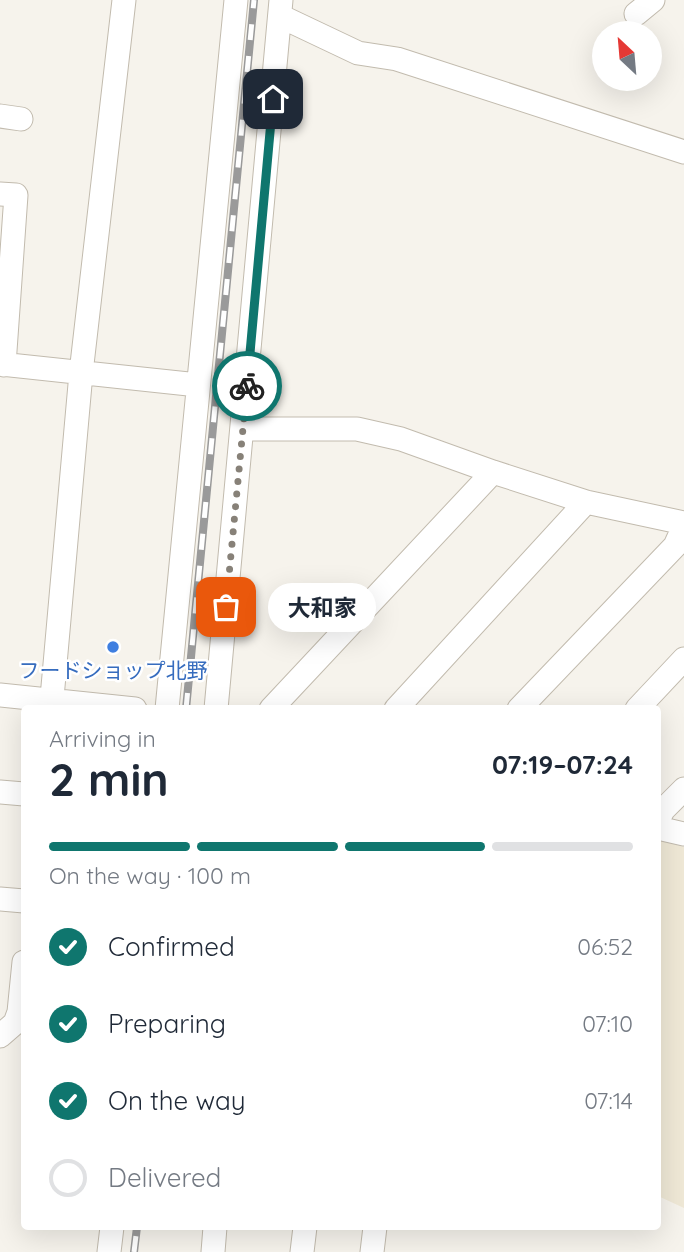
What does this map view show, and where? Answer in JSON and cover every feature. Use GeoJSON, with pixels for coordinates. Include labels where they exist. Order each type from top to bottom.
{"type":"FeatureCollection","features":[{"type":"Feature","properties":{"kind":"street"},"geometry":{"type":"LineString","coordinates":[[0,695],[51,705],[81,373],[124,0]]}},
{"type":"Feature","properties":{"kind":"street"},"geometry":{"type":"LineString","coordinates":[[167,705],[236,0]]}},
{"type":"Feature","properties":{"kind":"street"},"geometry":{"type":"LineString","coordinates":[[216,705],[281,8],[358,53],[397,60],[684,152]]}},
{"type":"Feature","properties":{"kind":"street"},"geometry":{"type":"LineString","coordinates":[[0,194],[16,195],[2,365],[198,385]]}},
{"type":"Feature","properties":{"kind":"street"},"geometry":{"type":"LineString","coordinates":[[243,429],[356,429],[401,439],[586,502],[684,524],[675,546],[523,705]]}},
{"type":"Feature","properties":{"kind":"street"},"geometry":{"type":"LineString","coordinates":[[275,705],[493,472]]}},
{"type":"Feature","properties":{"kind":"street"},"geometry":{"type":"LineString","coordinates":[[400,705],[586,502]]}},
{"type":"Feature","properties":{"kind":"street"},"geometry":{"type":"LineString","coordinates":[[641,705],[684,659]]}},
{"type":"Feature","properties":{"kind":"street"},"geometry":{"type":"LineString","coordinates":[[661,814],[684,789]]}},
{"type":"Feature","properties":{"kind":"street"},"geometry":{"type":"LineString","coordinates":[[0,792],[21,794]]}},
{"type":"Feature","properties":{"kind":"street"},"geometry":{"type":"LineString","coordinates":[[661,829],[684,834]]}},
{"type":"Feature","properties":{"kind":"street"},"geometry":{"type":"LineString","coordinates":[[0,899],[21,901]]}},
{"type":"Feature","properties":{"kind":"street"},"geometry":{"type":"LineString","coordinates":[[0,1036],[15,1023],[10,1011],[21,972]]}},
{"type":"Feature","properties":{"kind":"street"},"geometry":{"type":"LineString","coordinates":[[109,1252],[112,1230]]}},
{"type":"Feature","properties":{"kind":"street"},"geometry":{"type":"LineString","coordinates":[[213,1252],[215,1230]]}},
{"type":"Feature","properties":{"kind":"street"},"geometry":{"type":"LineString","coordinates":[[302,1252],[305,1230]]}},
{"type":"Feature","properties":{"kind":"street"},"geometry":{"type":"LineString","coordinates":[[372,1252],[375,1230]]}},
{"type":"Feature","properties":{"kind":"shaded area"},"geometry":{"type":"Polygon","coordinates":[[[661,841],[684,847],[684,1208],[661,1197],[661,841]]]}},
{"type":"Feature","properties":{"kind":"railway"},"geometry":{"type":"LineString","coordinates":[[186,705],[254,0]]}},
{"type":"Feature","properties":{"kind":"railway"},"geometry":{"type":"LineString","coordinates":[[134,1252],[137,1230]]}},
{"type":"Feature","properties":{"kind":"way so far"},"geometry":{"type":"LineString","coordinates":[[226,607],[247,386]]}},
{"type":"Feature","properties":{"kind":"place","name":"大和家"},"geometry":{"type":"Point","coordinates":[226,607]}},
{"type":"Feature","properties":{"kind":"place","name":"フードショップ北野"},"geometry":{"type":"Point","coordinates":[113,647]}},
{"type":"Feature","properties":{"kind":"route"},"geometry":{"type":"LineString","coordinates":[[247,386],[273,99]]}}]}
